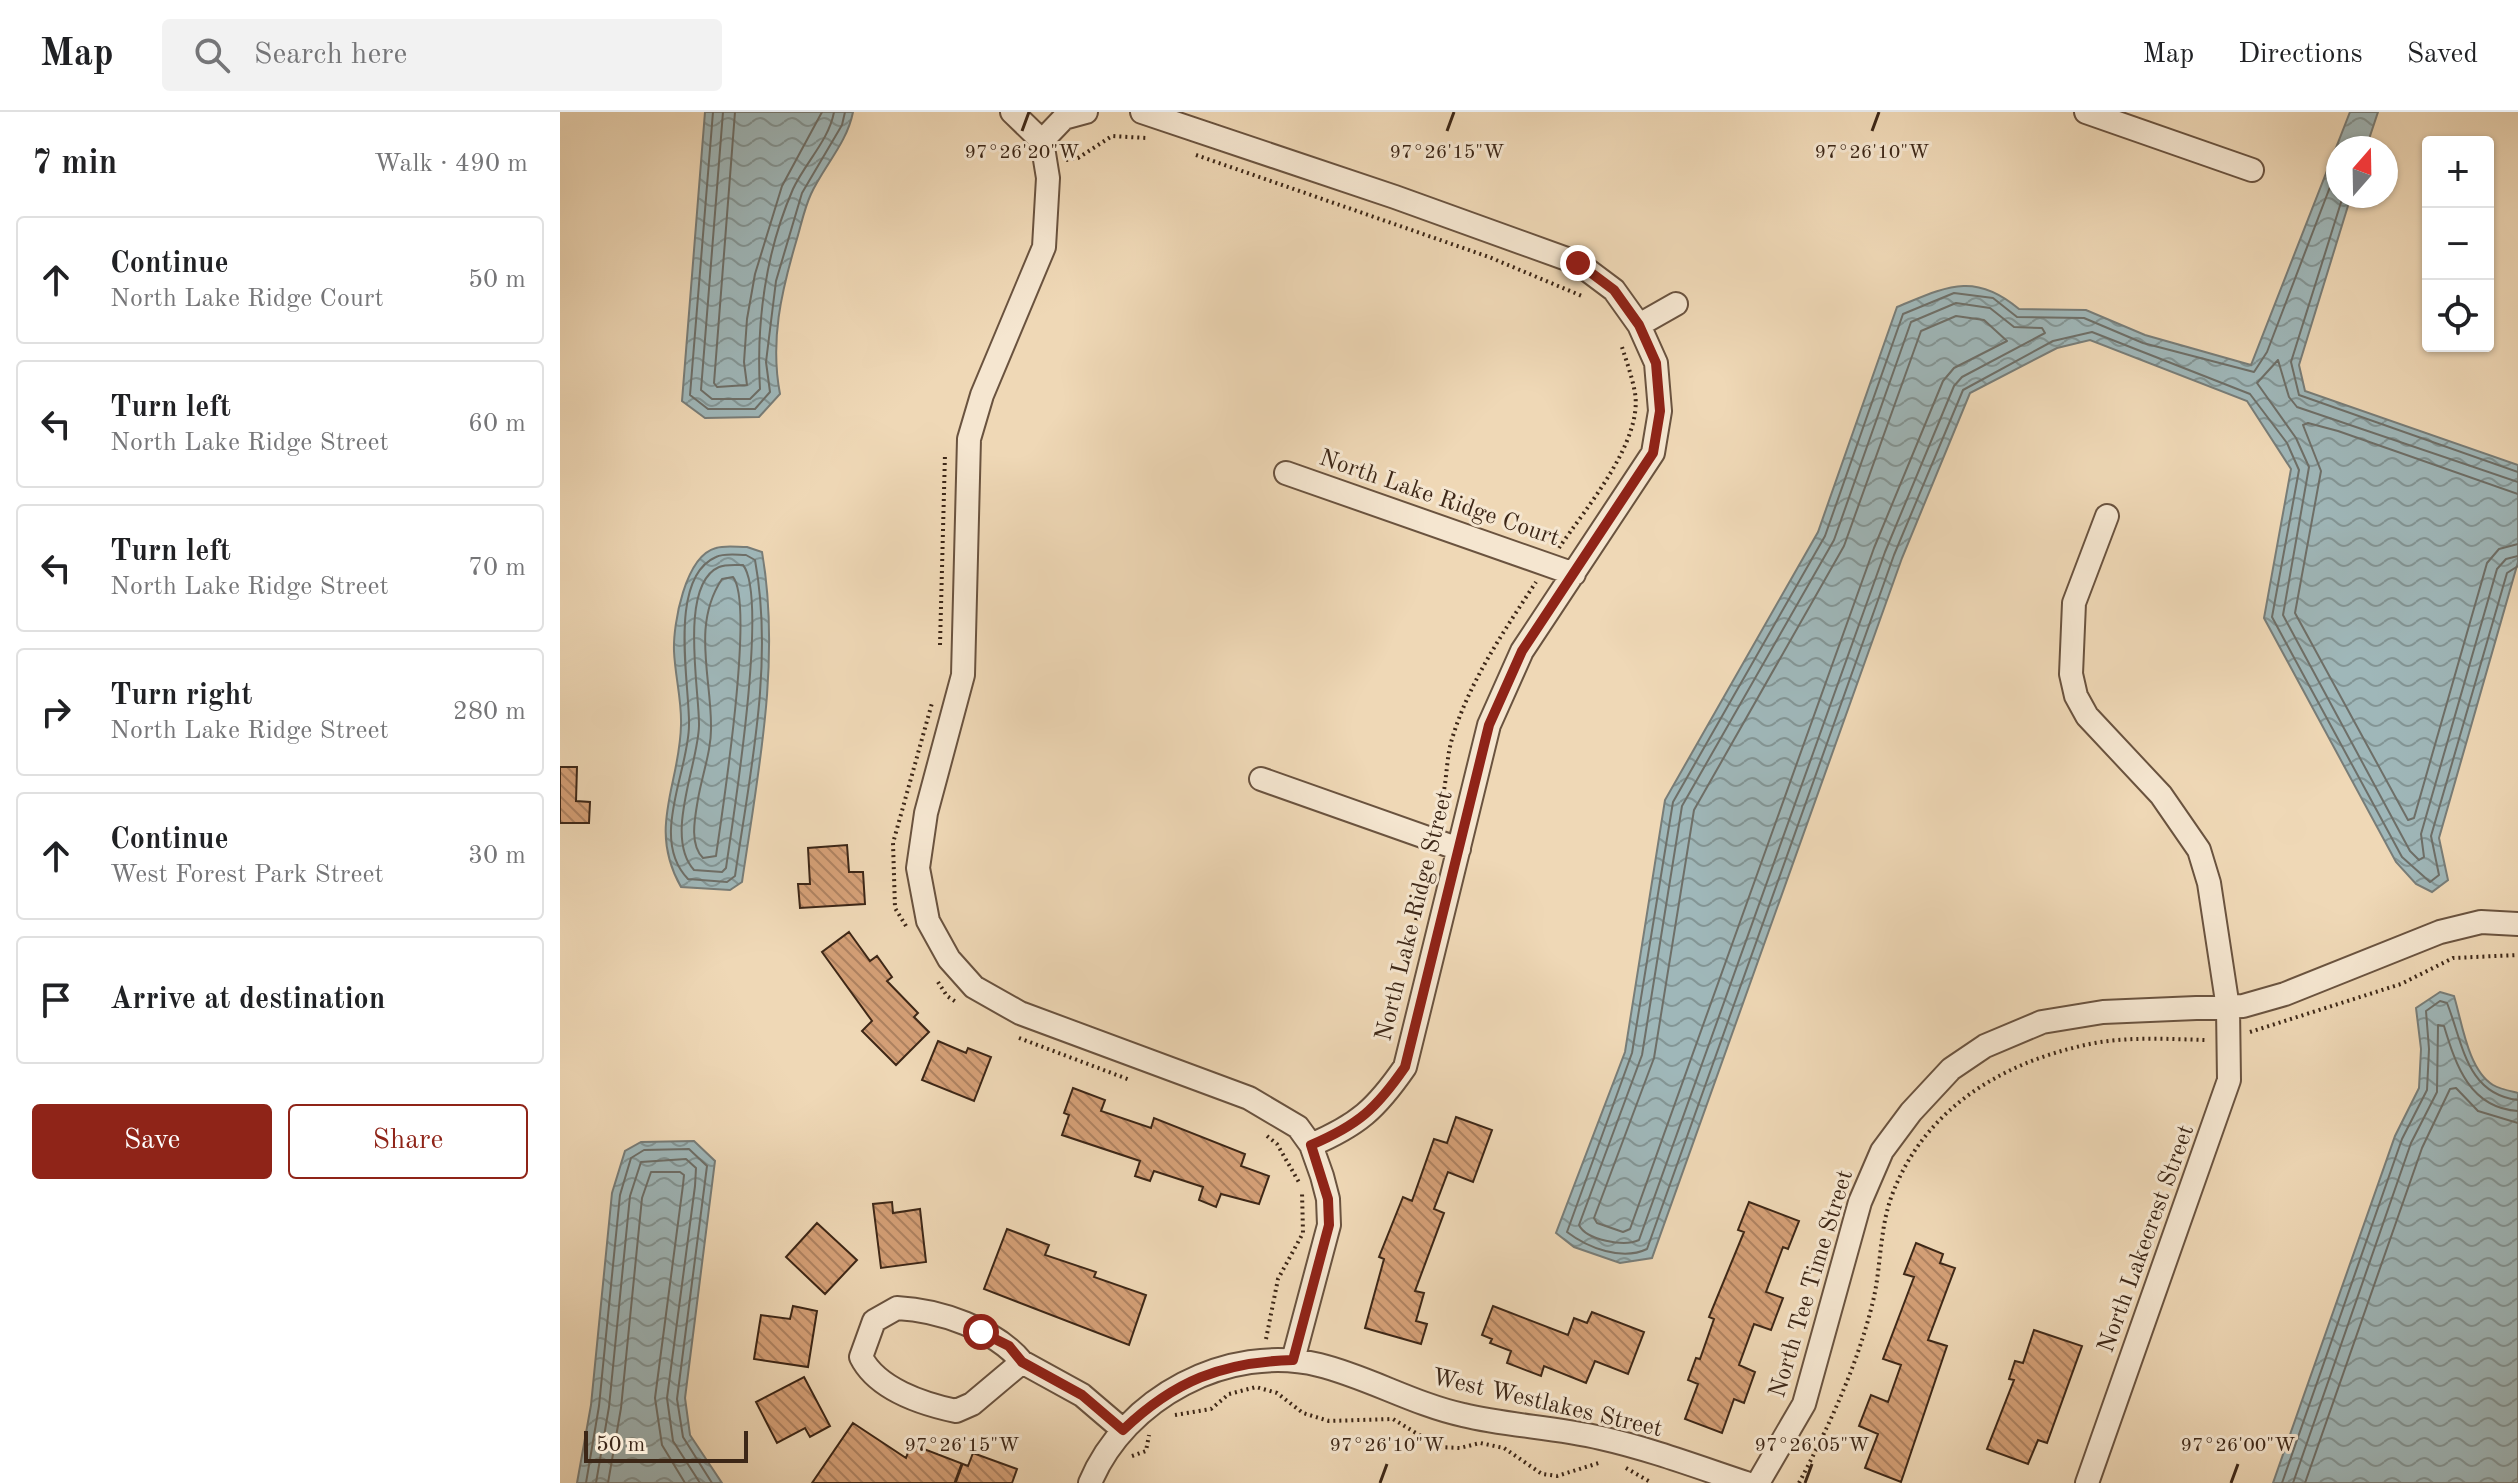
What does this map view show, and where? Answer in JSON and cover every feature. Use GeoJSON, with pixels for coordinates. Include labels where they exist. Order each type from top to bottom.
{"type":"FeatureCollection","features":[{"type":"Feature","properties":{"kind":"street"},"geometry":{"type":"LineString","coordinates":[[1012,112],[1042,141],[1048,218],[1044,247],[982,395],[969,439],[963,675],[926,813],[918,868],[940,965],[1020,1013],[1249,1098],[1298,1127],[1311,1145],[1328,1199],[1329,1225],[1293,1360],[1238,1363],[1189,1381],[1152,1402],[1100,1458],[1090,1483]]}},
{"type":"Feature","properties":{"kind":"street"},"geometry":{"type":"LineString","coordinates":[[1042,141],[1064,118],[1086,112]]}},
{"type":"Feature","properties":{"kind":"street","name":"North Lake Ridge Street"},"geometry":{"type":"LineString","coordinates":[[1142,112],[1381,192],[1578,263],[1614,290],[1639,325],[1656,363],[1660,411],[1653,453],[1522,651],[1489,725],[1405,1067],[1380,1102],[1350,1128],[1311,1145]]}},
{"type":"Feature","properties":{"kind":"street"},"geometry":{"type":"LineString","coordinates":[[2086,112],[2252,170]]}},
{"type":"Feature","properties":{"kind":"street"},"geometry":{"type":"LineString","coordinates":[[1639,325],[1676,304]]}},
{"type":"Feature","properties":{"kind":"street","name":"North Lake Ridge Court"},"geometry":{"type":"LineString","coordinates":[[1286,473],[1574,574]]}},
{"type":"Feature","properties":{"kind":"street","name":"North Lakecrest Street"},"geometry":{"type":"LineString","coordinates":[[2087,1483],[2229,1080],[2228,1008],[2209,883],[2199,850],[2181,819],[2126,754],[2087,716],[2076,696],[2070,642],[2074,603],[2107,516]]}},
{"type":"Feature","properties":{"kind":"street"},"geometry":{"type":"LineString","coordinates":[[1261,779],[1459,849]]}},
{"type":"Feature","properties":{"kind":"street","name":"North Tee Time Street"},"geometry":{"type":"LineString","coordinates":[[1758,1483],[1804,1404],[1860,1202],[1882,1151],[1911,1112],[1951,1069],[1985,1046],[2042,1022],[2103,1012],[2228,1008],[2285,994],[2440,932],[2481,922],[2518,924]]}},
{"type":"Feature","properties":{"kind":"street"},"geometry":{"type":"LineString","coordinates":[[1022,1362],[972,1404],[956,1411],[891,1388],[874,1376],[861,1357],[874,1321],[897,1308],[921,1309],[1009,1346],[1022,1362],[1082,1395],[1123,1430]]}},
{"type":"Feature","properties":{"kind":"street","name":"West Westlakes Street"},"geometry":{"type":"LineString","coordinates":[[1293,1360],[1320,1365],[1404,1398],[1463,1416],[1601,1438],[1746,1483]]}},
{"type":"Feature","properties":{"kind":"path"},"geometry":{"type":"LineString","coordinates":[[1046,164],[1078,158],[1112,136],[1147,138]]}},
{"type":"Feature","properties":{"kind":"path"},"geometry":{"type":"LineString","coordinates":[[1190,153],[1489,257],[1564,285],[1593,302]]}},
{"type":"Feature","properties":{"kind":"path"},"geometry":{"type":"LineString","coordinates":[[1413,936],[1430,823],[1442,806],[1451,740],[1475,682],[1615,463],[1630,433],[1636,395],[1620,340]]}},
{"type":"Feature","properties":{"kind":"path"},"geometry":{"type":"LineString","coordinates":[[940,647],[942,507],[948,441]]}},
{"type":"Feature","properties":{"kind":"path"},"geometry":{"type":"LineString","coordinates":[[910,934],[895,908],[893,843],[927,710],[939,693]]}},
{"type":"Feature","properties":{"kind":"path"},"geometry":{"type":"LineString","coordinates":[[1799,1483],[1858,1354],[1874,1296],[1891,1197],[1907,1164],[1931,1128],[1967,1092],[2024,1065],[2073,1048],[2147,1039],[2212,1040],[2261,1030],[2401,984],[2453,958],[2518,955]]}},
{"type":"Feature","properties":{"kind":"path"},"geometry":{"type":"LineString","coordinates":[[940,965],[947,996],[959,1003]]}},
{"type":"Feature","properties":{"kind":"path"},"geometry":{"type":"LineString","coordinates":[[1008,1032],[1033,1046],[1144,1084]]}},
{"type":"Feature","properties":{"kind":"path"},"geometry":{"type":"LineString","coordinates":[[1259,1129],[1277,1144],[1302,1188],[1303,1233],[1278,1279],[1267,1317],[1262,1361]]}},
{"type":"Feature","properties":{"kind":"path"},"geometry":{"type":"LineString","coordinates":[[1172,1415],[1211,1409],[1229,1394],[1256,1387],[1277,1393],[1303,1413],[1329,1421],[1393,1419],[1439,1447],[1460,1448],[1480,1443],[1504,1448],[1542,1474],[1557,1476],[1602,1462],[1626,1468],[1652,1483]]}},
{"type":"Feature","properties":{"kind":"path"},"geometry":{"type":"LineString","coordinates":[[1124,1458],[1146,1451],[1150,1431]]}},
{"type":"Feature","properties":{"kind":"water"},"geometry":{"type":"Polygon","coordinates":[[[705,112],[853,112],[846,134],[816,184],[804,212],[779,317],[776,355],[780,394],[759,417],[705,418],[682,401],[705,112]]]}},
{"type":"Feature","properties":{"kind":"water"},"geometry":{"type":"Polygon","coordinates":[[[2350,112],[2378,112],[2370,136],[2341,136],[2350,112]]]}},
{"type":"Feature","properties":{"kind":"water"},"geometry":{"type":"Polygon","coordinates":[[[2326,173],[2326,208],[2347,208],[2299,365],[2305,391],[2518,465],[2518,562],[2439,838],[2448,880],[2432,892],[2416,884],[2396,862],[2264,618],[2291,469],[2247,401],[2090,340],[2057,348],[1970,393],[1902,558],[1652,1258],[1620,1263],[1574,1247],[1556,1233],[1625,1052],[1665,800],[1818,532],[1897,307],[1945,289],[1974,286],[2003,297],[2019,309],[2086,310],[2145,335],[2251,365],[2326,173]]]}},
{"type":"Feature","properties":{"kind":"water"},"geometry":{"type":"Polygon","coordinates":[[[720,547],[747,547],[762,552],[769,634],[765,717],[742,882],[730,890],[681,887],[671,865],[666,825],[681,725],[674,651],[679,609],[689,577],[705,554],[720,547]]]}},
{"type":"Feature","properties":{"kind":"water"},"geometry":{"type":"Polygon","coordinates":[[[2440,992],[2454,996],[2467,1045],[2484,1078],[2496,1086],[2518,1093],[2518,1483],[2273,1483],[2395,1136],[2419,1088],[2421,1049],[2416,1008],[2440,992]]]}},
{"type":"Feature","properties":{"kind":"water"},"geometry":{"type":"Polygon","coordinates":[[[694,1141],[715,1161],[685,1398],[690,1435],[722,1483],[577,1483],[591,1405],[612,1193],[625,1151],[641,1142],[694,1141]]]}},
{"type":"Feature","properties":{"kind":"building"},"geometry":{"type":"Polygon","coordinates":[[[560,767],[577,767],[576,801],[590,802],[589,823],[560,823],[560,767]]]}},
{"type":"Feature","properties":{"kind":"building"},"geometry":{"type":"Polygon","coordinates":[[[847,845],[849,872],[863,872],[865,904],[800,908],[798,884],[810,884],[808,848],[847,845]]]}},
{"type":"Feature","properties":{"kind":"building"},"geometry":{"type":"Polygon","coordinates":[[[849,932],[870,961],[877,956],[892,977],[887,981],[918,1013],[914,1017],[929,1032],[896,1065],[862,1031],[872,1021],[822,952],[849,932]]]}},
{"type":"Feature","properties":{"kind":"building"},"geometry":{"type":"Polygon","coordinates":[[[938,1041],[966,1053],[968,1048],[991,1057],[974,1101],[922,1080],[938,1041]]]}},
{"type":"Feature","properties":{"kind":"building"},"geometry":{"type":"Polygon","coordinates":[[[1073,1088],[1105,1100],[1101,1111],[1151,1128],[1154,1118],[1245,1154],[1241,1166],[1269,1176],[1259,1204],[1221,1194],[1216,1207],[1199,1200],[1203,1187],[1154,1171],[1150,1181],[1135,1176],[1140,1161],[1062,1135],[1069,1115],[1064,1113],[1073,1088]]]}},
{"type":"Feature","properties":{"kind":"building"},"geometry":{"type":"Polygon","coordinates":[[[1456,1117],[1492,1130],[1473,1182],[1448,1172],[1434,1209],[1444,1213],[1415,1291],[1424,1293],[1416,1321],[1427,1324],[1421,1344],[1365,1328],[1384,1259],[1379,1257],[1403,1197],[1412,1201],[1434,1139],[1447,1143],[1456,1117]]]}},
{"type":"Feature","properties":{"kind":"building"},"geometry":{"type":"Polygon","coordinates":[[[892,1202],[893,1213],[920,1209],[926,1262],[881,1268],[873,1204],[892,1202]]]}},
{"type":"Feature","properties":{"kind":"building"},"geometry":{"type":"Polygon","coordinates":[[[1749,1202],[1799,1221],[1788,1249],[1783,1247],[1766,1292],[1783,1298],[1771,1330],[1754,1324],[1739,1365],[1755,1372],[1744,1403],[1734,1399],[1722,1433],[1685,1419],[1698,1384],[1688,1380],[1696,1358],[1700,1359],[1714,1319],[1709,1317],[1744,1232],[1738,1230],[1749,1202]]]}},
{"type":"Feature","properties":{"kind":"building"},"geometry":{"type":"Polygon","coordinates":[[[817,1223],[857,1260],[825,1294],[786,1257],[817,1223]]]}},
{"type":"Feature","properties":{"kind":"building"},"geometry":{"type":"Polygon","coordinates":[[[1007,1229],[1049,1245],[1045,1255],[1096,1272],[1094,1277],[1146,1295],[1129,1345],[984,1289],[1007,1229]]]}},
{"type":"Feature","properties":{"kind":"building"},"geometry":{"type":"Polygon","coordinates":[[[1916,1243],[1943,1254],[1940,1263],[1955,1268],[1928,1340],[1947,1346],[1901,1482],[1865,1468],[1878,1434],[1859,1426],[1871,1395],[1888,1402],[1901,1365],[1883,1359],[1914,1277],[1904,1274],[1916,1243]]]}},
{"type":"Feature","properties":{"kind":"building"},"geometry":{"type":"Polygon","coordinates":[[[793,1306],[817,1311],[808,1367],[754,1359],[761,1315],[790,1319],[793,1306]]]}},
{"type":"Feature","properties":{"kind":"building"},"geometry":{"type":"Polygon","coordinates":[[[1493,1306],[1568,1335],[1574,1318],[1587,1323],[1592,1312],[1644,1332],[1628,1374],[1595,1361],[1586,1383],[1544,1366],[1541,1376],[1507,1363],[1511,1351],[1490,1343],[1492,1339],[1482,1335],[1493,1306]]]}},
{"type":"Feature","properties":{"kind":"building"},"geometry":{"type":"Polygon","coordinates":[[[2034,1330],[2082,1346],[2047,1443],[2038,1440],[2028,1464],[1987,1449],[2014,1380],[2009,1379],[2015,1361],[2023,1363],[2034,1330]]]}},
{"type":"Feature","properties":{"kind":"building"},"geometry":{"type":"Polygon","coordinates":[[[804,1377],[830,1426],[810,1437],[805,1428],[777,1443],[756,1402],[804,1377]]]}},
{"type":"Feature","properties":{"kind":"building"},"geometry":{"type":"Polygon","coordinates":[[[853,1423],[906,1458],[911,1444],[968,1466],[973,1453],[1017,1469],[1012,1483],[812,1483],[853,1423]]]}},
{"type":"Feature","properties":{"kind":"route"},"geometry":{"type":"LineString","coordinates":[[981,1332],[1009,1346],[1022,1362],[1082,1395],[1123,1430],[1152,1402],[1189,1381],[1238,1363],[1293,1360],[1329,1225],[1328,1199],[1311,1145],[1350,1128],[1380,1102],[1405,1067],[1489,725],[1522,651],[1653,453],[1660,411],[1656,363],[1639,325],[1614,290],[1578,263]]}}]}
